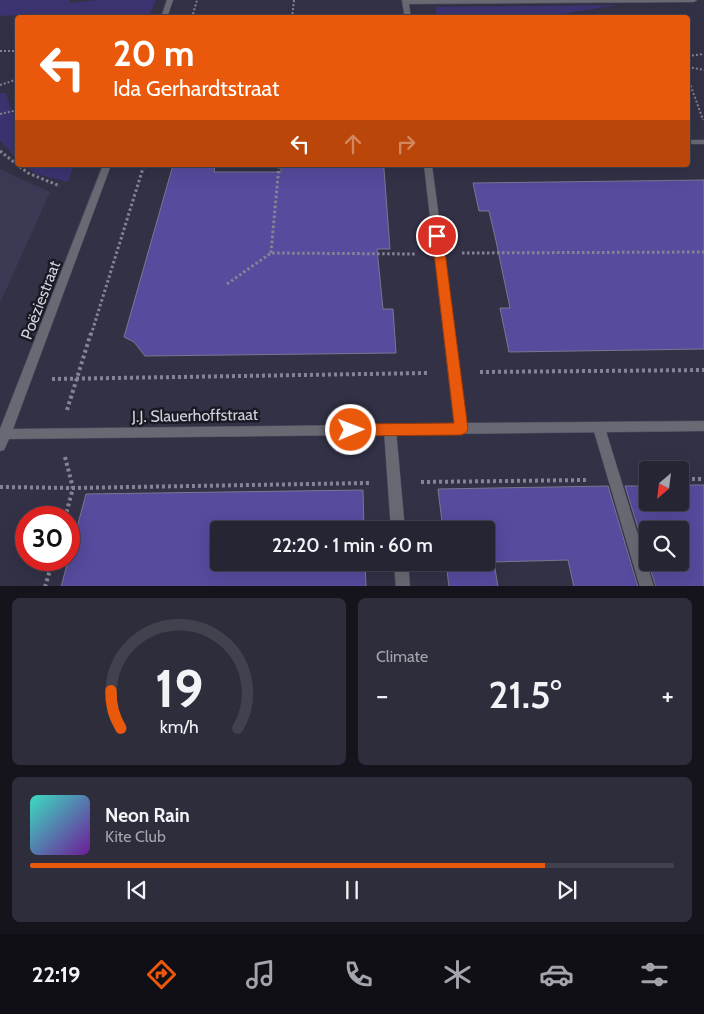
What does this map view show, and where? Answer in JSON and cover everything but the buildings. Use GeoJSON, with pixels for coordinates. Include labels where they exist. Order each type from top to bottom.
{"type":"FeatureCollection","features":[{"type":"Feature","properties":{"kind":"street"},"geometry":{"type":"LineString","coordinates":[[165,15],[170,0]]}},
{"type":"Feature","properties":{"kind":"street"},"geometry":{"type":"LineString","coordinates":[[408,15],[406,1],[694,0]]}},
{"type":"Feature","properties":{"kind":"street"},"geometry":{"type":"LineString","coordinates":[[690,142],[704,142]]}},
{"type":"Feature","properties":{"kind":"street","name":"Poëziestraat"},"geometry":{"type":"LineString","coordinates":[[1,438],[107,167]]}},
{"type":"Feature","properties":{"kind":"street"},"geometry":{"type":"LineString","coordinates":[[428,167],[461,429]]}},
{"type":"Feature","properties":{"kind":"street","name":"J.J. Slauerhoffstraat"},"geometry":{"type":"LineString","coordinates":[[1,438],[59,434],[704,426]]}},
{"type":"Feature","properties":{"kind":"street"},"geometry":{"type":"LineString","coordinates":[[599,428],[647,586]]}},
{"type":"Feature","properties":{"kind":"street"},"geometry":{"type":"LineString","coordinates":[[390,430],[397,521]]}},
{"type":"Feature","properties":{"kind":"street"},"geometry":{"type":"LineString","coordinates":[[402,571],[403,586]]}},
{"type":"Feature","properties":{"kind":"path"},"geometry":{"type":"LineString","coordinates":[[193,15],[198,0]]}},
{"type":"Feature","properties":{"kind":"path"},"geometry":{"type":"LineString","coordinates":[[292,15],[294,0]]}},
{"type":"Feature","properties":{"kind":"path"},"geometry":{"type":"LineString","coordinates":[[0,51],[15,52]]}},
{"type":"Feature","properties":{"kind":"path"},"geometry":{"type":"LineString","coordinates":[[690,56],[704,54]]}},
{"type":"Feature","properties":{"kind":"path"},"geometry":{"type":"LineString","coordinates":[[690,67],[704,70]]}},
{"type":"Feature","properties":{"kind":"path"},"geometry":{"type":"LineString","coordinates":[[0,85],[15,80]]}},
{"type":"Feature","properties":{"kind":"path"},"geometry":{"type":"LineString","coordinates":[[690,83],[702,113],[704,126]]}},
{"type":"Feature","properties":{"kind":"path"},"geometry":{"type":"LineString","coordinates":[[0,114],[15,111]]}},
{"type":"Feature","properties":{"kind":"path"},"geometry":{"type":"LineString","coordinates":[[0,152],[15,164]]}},
{"type":"Feature","properties":{"kind":"path"},"geometry":{"type":"LineString","coordinates":[[18,167],[40,180],[60,186]]}},
{"type":"Feature","properties":{"kind":"path"},"geometry":{"type":"LineString","coordinates":[[68,506],[73,488],[59,434],[143,167]]}},
{"type":"Feature","properties":{"kind":"path"},"geometry":{"type":"LineString","coordinates":[[271,254],[279,167]]}},
{"type":"Feature","properties":{"kind":"path"},"geometry":{"type":"LineString","coordinates":[[25,380],[704,370]]}},
{"type":"Feature","properties":{"kind":"path"},"geometry":{"type":"LineString","coordinates":[[0,487],[73,488],[639,479]]}},
{"type":"Feature","properties":{"kind":"path"},"geometry":{"type":"LineString","coordinates":[[689,479],[704,479]]}},
{"type":"Feature","properties":{"kind":"path"},"geometry":{"type":"LineString","coordinates":[[45,586],[50,571]]}},
{"type":"Feature","properties":{"kind":"shaded area"},"geometry":{"type":"Polygon","coordinates":[[[0,0],[69,0],[70,3],[97,0],[156,0],[149,15],[45,14],[0,16],[0,0]]]}},
{"type":"Feature","properties":{"kind":"shaded area"},"geometry":{"type":"Polygon","coordinates":[[[617,5],[557,15],[437,15],[435,7],[617,5]]]}},
{"type":"Feature","properties":{"kind":"shaded area"},"geometry":{"type":"Polygon","coordinates":[[[0,93],[6,93],[15,117],[15,158],[0,140],[0,93]]]}},
{"type":"Feature","properties":{"kind":"shaded area"},"geometry":{"type":"Polygon","coordinates":[[[27,167],[73,167],[68,182],[36,174],[27,167]]]}},
{"type":"Feature","properties":{"kind":"shaded area"},"geometry":{"type":"Polygon","coordinates":[[[0,169],[50,192],[0,303],[0,169]]]}},
{"type":"Feature","properties":{"kind":"route"},"geometry":{"type":"LineString","coordinates":[[351,430],[461,429],[437,236]]}}]}
